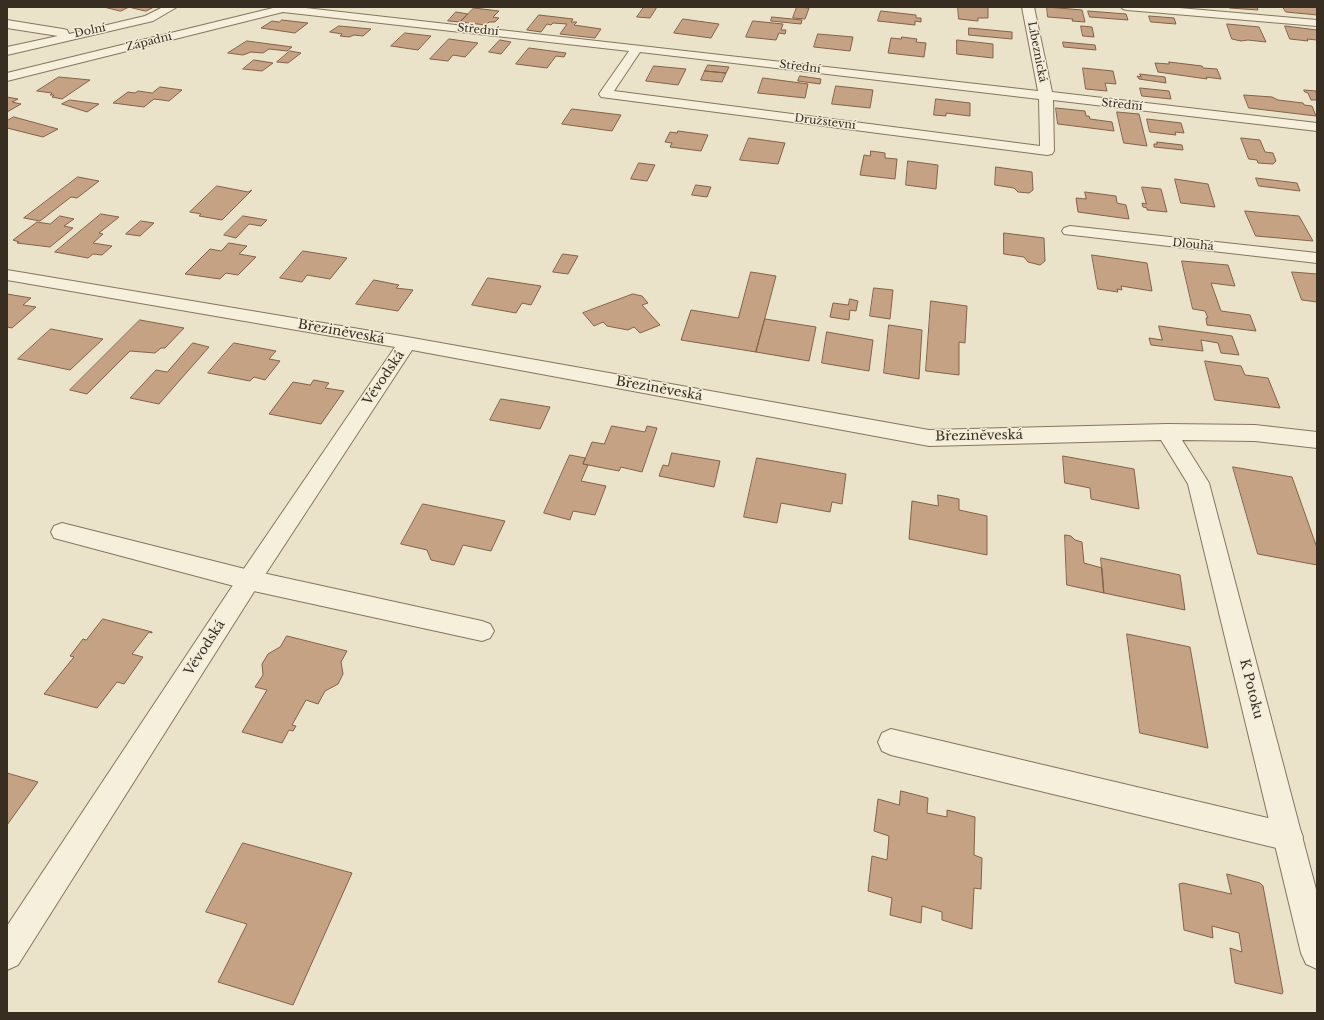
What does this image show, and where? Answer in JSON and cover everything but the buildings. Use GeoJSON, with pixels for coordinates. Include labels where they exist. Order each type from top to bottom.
{"type":"FeatureCollection","features":[{"type":"Feature","properties":{"kind":"street","name":"Dolní"},"geometry":{"type":"LineString","coordinates":[[7,51],[149,19],[171,7]]}},
{"type":"Feature","properties":{"kind":"street","name":"Líbeznická"},"geometry":{"type":"LineString","coordinates":[[1028,7],[1046,96]]}},
{"type":"Feature","properties":{"kind":"street"},"geometry":{"type":"LineString","coordinates":[[1127,7],[1317,23]]}},
{"type":"Feature","properties":{"kind":"street","name":"Střední"},"geometry":{"type":"LineString","coordinates":[[287,8],[1317,127]]}},
{"type":"Feature","properties":{"kind":"street","name":"Západní"},"geometry":{"type":"LineString","coordinates":[[7,78],[287,8]]}},
{"type":"Feature","properties":{"kind":"street"},"geometry":{"type":"LineString","coordinates":[[7,24],[73,35]]}},
{"type":"Feature","properties":{"kind":"street","name":"Družstevní"},"geometry":{"type":"LineString","coordinates":[[637,48],[606,94],[1047,150],[1046,96]]}},
{"type":"Feature","properties":{"kind":"street","name":"Dlouhá"},"geometry":{"type":"LineString","coordinates":[[1070,231],[1317,258]]}},
{"type":"Feature","properties":{"kind":"street","name":"Březiněveská"},"geometry":{"type":"LineString","coordinates":[[7,275],[407,343],[929,438],[1167,432],[1255,433],[1317,440]]}},
{"type":"Feature","properties":{"kind":"street","name":"Vévodská"},"geometry":{"type":"LineString","coordinates":[[7,954],[249,580],[407,343]]}},
{"type":"Feature","properties":{"kind":"street","name":"K Potoku"},"geometry":{"type":"LineString","coordinates":[[1167,432],[1198,483],[1317,952]]}},
{"type":"Feature","properties":{"kind":"lane"},"geometry":{"type":"LineString","coordinates":[[62,532],[249,580],[482,631]]}},
{"type":"Feature","properties":{"kind":"lane"},"geometry":{"type":"LineString","coordinates":[[891,742],[1289,837]]}}]}
